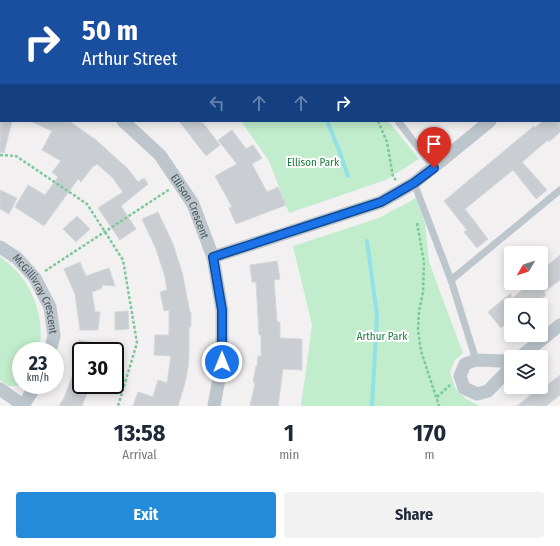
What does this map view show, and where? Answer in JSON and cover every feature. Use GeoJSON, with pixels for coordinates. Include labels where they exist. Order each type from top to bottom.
{"type":"FeatureCollection","features":[{"type":"Feature","properties":{"kind":"street","name":"Ellison Crescent"},"geometry":{"type":"LineString","coordinates":[[124,122],[160,155],[193,204],[213,257],[222,310],[222,362],[214,406]]}},
{"type":"Feature","properties":{"kind":"street"},"geometry":{"type":"LineString","coordinates":[[213,257],[381,202],[409,186],[434,168],[489,122]]}},
{"type":"Feature","properties":{"kind":"street","name":"McGillivray Crescent"},"geometry":{"type":"LineString","coordinates":[[0,247],[17,258],[35,278],[50,307],[54,336],[52,342]]}},
{"type":"Feature","properties":{"kind":"street"},"geometry":{"type":"LineString","coordinates":[[529,350],[560,325]]}},
{"type":"Feature","properties":{"kind":"street"},"geometry":{"type":"LineString","coordinates":[[504,360],[476,360],[465,364],[460,376],[464,388],[477,394],[488,391],[504,374]]}},
{"type":"Feature","properties":{"kind":"street"},"geometry":{"type":"LineString","coordinates":[[0,389],[24,406],[31,394]]}},
{"type":"Feature","properties":{"kind":"lane"},"geometry":{"type":"LineString","coordinates":[[399,122],[434,168]]}},
{"type":"Feature","properties":{"kind":"lane"},"geometry":{"type":"LineString","coordinates":[[409,186],[451,280],[476,360]]}},
{"type":"Feature","properties":{"kind":"lane"},"geometry":{"type":"LineString","coordinates":[[451,280],[560,190]]}},
{"type":"Feature","properties":{"kind":"path"},"geometry":{"type":"LineString","coordinates":[[378,122],[387,142],[393,177],[409,186]]}},
{"type":"Feature","properties":{"kind":"path"},"geometry":{"type":"LineString","coordinates":[[0,155],[16,156],[87,204],[123,260],[137,343],[118,406]]}},
{"type":"Feature","properties":{"kind":"path"},"geometry":{"type":"LineString","coordinates":[[35,278],[179,183]]}},
{"type":"Feature","properties":{"kind":"path"},"geometry":{"type":"LineString","coordinates":[[417,221],[424,262],[423,292],[418,311],[418,330],[421,351],[439,406]]}},
{"type":"Feature","properties":{"kind":"green space","name":"Ellison Park"},"geometry":{"type":"Polygon","coordinates":[[[242,122],[389,122],[419,159],[386,180],[289,213],[269,161],[242,122]]]}},
{"type":"Feature","properties":{"kind":"green space","name":"Arthur Park"},"geometry":{"type":"Polygon","coordinates":[[[416,198],[425,223],[429,261],[463,353],[455,360],[450,372],[455,388],[466,399],[480,406],[301,406],[312,325],[293,246],[379,218],[416,198]]]}},
{"type":"Feature","properties":{"kind":"green space"},"geometry":{"type":"Polygon","coordinates":[[[0,257],[11,265],[28,286],[38,311],[41,338],[40,342],[12,342],[12,386],[8,386],[0,380],[0,257]]]}},
{"type":"Feature","properties":{"kind":"building"},"geometry":{"type":"Polygon","coordinates":[[[0,122],[12,122],[4,153],[0,152],[0,122]]]}},
{"type":"Feature","properties":{"kind":"building"},"geometry":{"type":"Polygon","coordinates":[[[32,122],[70,122],[96,140],[128,169],[138,182],[144,178],[148,184],[121,206],[136,229],[120,240],[98,208],[123,192],[112,177],[97,164],[95,166],[94,165],[81,182],[78,179],[44,226],[15,207],[28,185],[45,195],[58,177],[52,172],[61,161],[42,150],[52,131],[32,122]]]}},
{"type":"Feature","properties":{"kind":"building"},"geometry":{"type":"Polygon","coordinates":[[[180,122],[203,123],[220,145],[206,156],[180,122]]]}},
{"type":"Feature","properties":{"kind":"building"},"geometry":{"type":"Polygon","coordinates":[[[542,122],[560,122],[560,132],[522,162],[547,190],[536,199],[513,170],[465,209],[488,239],[477,248],[464,232],[467,230],[444,201],[534,126],[535,128],[542,122]]]}},
{"type":"Feature","properties":{"kind":"building"},"geometry":{"type":"Polygon","coordinates":[[[232,130],[246,149],[253,145],[262,158],[252,164],[267,192],[278,187],[286,205],[236,224],[229,208],[232,207],[215,176],[237,164],[218,140],[232,130]]]}},
{"type":"Feature","properties":{"kind":"building"},"geometry":{"type":"Polygon","coordinates":[[[0,190],[17,198],[9,214],[0,209],[0,190]]]}},
{"type":"Feature","properties":{"kind":"building"},"geometry":{"type":"Polygon","coordinates":[[[158,212],[173,244],[182,272],[191,312],[188,368],[178,406],[133,406],[138,392],[153,397],[158,380],[167,383],[171,356],[154,355],[155,335],[169,335],[169,310],[164,311],[160,292],[167,290],[165,277],[156,249],[142,219],[158,212]]]}},
{"type":"Feature","properties":{"kind":"building"},"geometry":{"type":"Polygon","coordinates":[[[77,216],[90,229],[76,242],[63,229],[77,216]]]}},
{"type":"Feature","properties":{"kind":"building"},"geometry":{"type":"Polygon","coordinates":[[[560,255],[560,280],[548,289],[548,265],[560,255]]]}},
{"type":"Feature","properties":{"kind":"building"},"geometry":{"type":"Polygon","coordinates":[[[277,261],[280,279],[274,280],[277,322],[280,322],[280,338],[302,339],[302,370],[283,369],[278,406],[250,406],[255,383],[253,382],[258,356],[261,357],[261,335],[259,335],[256,282],[252,282],[250,265],[277,261]]]}},
{"type":"Feature","properties":{"kind":"building"},"geometry":{"type":"Polygon","coordinates":[[[80,262],[86,276],[109,268],[115,286],[102,285],[102,288],[92,292],[95,312],[100,312],[98,330],[80,330],[75,294],[64,269],[80,262]]]}},
{"type":"Feature","properties":{"kind":"building"},"geometry":{"type":"Polygon","coordinates":[[[522,290],[547,290],[544,292],[546,295],[542,298],[512,298],[522,290]]]}},
{"type":"Feature","properties":{"kind":"building"},"geometry":{"type":"Polygon","coordinates":[[[511,293],[511,298],[505,298],[511,293]]]}},
{"type":"Feature","properties":{"kind":"building"},"geometry":{"type":"Polygon","coordinates":[[[504,299],[504,325],[501,328],[488,312],[504,299]]]}},
{"type":"Feature","properties":{"kind":"building"},"geometry":{"type":"Polygon","coordinates":[[[128,311],[129,329],[115,330],[115,312],[128,311]]]}},
{"type":"Feature","properties":{"kind":"building"},"geometry":{"type":"Polygon","coordinates":[[[79,340],[89,342],[79,342],[79,340]]]}},
{"type":"Feature","properties":{"kind":"building"},"geometry":{"type":"Polygon","coordinates":[[[560,375],[560,395],[546,406],[517,406],[532,394],[548,394],[548,385],[560,375]]]}},
{"type":"Feature","properties":{"kind":"building"},"geometry":{"type":"Polygon","coordinates":[[[72,377],[72,394],[87,394],[82,406],[59,406],[64,398],[72,377]]]}},
{"type":"Feature","properties":{"kind":"waterway"},"geometry":{"type":"LineString","coordinates":[[327,122],[348,176]]}},
{"type":"Feature","properties":{"kind":"waterway"},"geometry":{"type":"LineString","coordinates":[[367,241],[377,315],[372,406]]}},
{"type":"Feature","properties":{"kind":"route"},"geometry":{"type":"LineString","coordinates":[[222,362],[222,310],[213,257],[381,202],[404,190],[434,168]]}}]}
